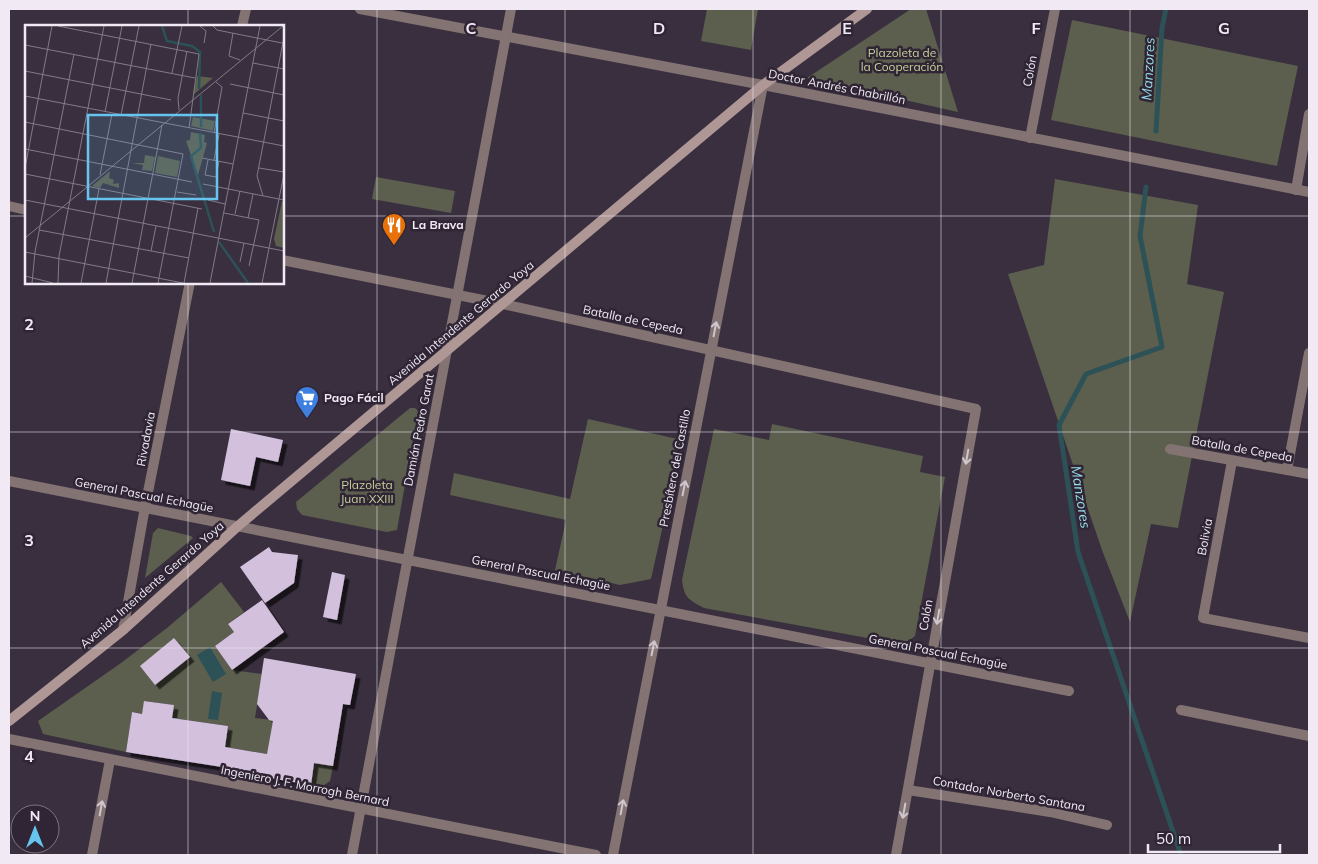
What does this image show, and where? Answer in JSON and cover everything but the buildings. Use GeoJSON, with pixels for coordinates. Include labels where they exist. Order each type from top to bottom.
{"type":"FeatureCollection","features":[{"type":"Feature","properties":{"kind":"main road","name":"Avenida Intendente Gerardo Yoya"},"geometry":{"type":"LineString","coordinates":[[9,721],[123,630],[238,526],[763,85],[867,9]]}},
{"type":"Feature","properties":{"kind":"street"},"geometry":{"type":"LineString","coordinates":[[242,25],[246,9]]}},
{"type":"Feature","properties":{"kind":"street","name":"Doctor Andrés Chabrillón"},"geometry":{"type":"LineString","coordinates":[[360,9],[763,85],[1309,192]]}},
{"type":"Feature","properties":{"kind":"street","name":"Damián Pedro Garat"},"geometry":{"type":"LineString","coordinates":[[352,855],[511,9]]}},
{"type":"Feature","properties":{"kind":"street","name":"Colón"},"geometry":{"type":"LineString","coordinates":[[1030,138],[1055,9]]}},
{"type":"Feature","properties":{"kind":"street","name":"Presbítero del Castillo"},"geometry":{"type":"LineString","coordinates":[[613,855],[763,85]]}},
{"type":"Feature","properties":{"kind":"street"},"geometry":{"type":"LineString","coordinates":[[1296,190],[1309,114]]}},
{"type":"Feature","properties":{"kind":"street"},"geometry":{"type":"LineString","coordinates":[[9,206],[25,210]]}},
{"type":"Feature","properties":{"kind":"street","name":"Batalla de Cepeda"},"geometry":{"type":"LineString","coordinates":[[284,260],[503,304],[976,409]]}},
{"type":"Feature","properties":{"kind":"street","name":"Rivadavia"},"geometry":{"type":"LineString","coordinates":[[123,630],[190,284]]}},
{"type":"Feature","properties":{"kind":"street"},"geometry":{"type":"LineString","coordinates":[[1287,470],[1309,353]]}},
{"type":"Feature","properties":{"kind":"street","name":"Colón"},"geometry":{"type":"LineString","coordinates":[[896,855],[976,409]]}},
{"type":"Feature","properties":{"kind":"street","name":"Batalla de Cepeda"},"geometry":{"type":"LineString","coordinates":[[1170,449],[1309,474]]}},
{"type":"Feature","properties":{"kind":"street","name":"Bolivia"},"geometry":{"type":"LineString","coordinates":[[1232,461],[1203,618],[1309,638]]}},
{"type":"Feature","properties":{"kind":"street","name":"General Pascual Echagüe"},"geometry":{"type":"LineString","coordinates":[[9,480],[1069,691]]}},
{"type":"Feature","properties":{"kind":"street"},"geometry":{"type":"LineString","coordinates":[[1181,710],[1309,736]]}},
{"type":"Feature","properties":{"kind":"street","name":"Ingeniero J. F. Morrogh Bernard"},"geometry":{"type":"LineString","coordinates":[[9,739],[596,855]]}},
{"type":"Feature","properties":{"kind":"street"},"geometry":{"type":"LineString","coordinates":[[92,855],[110,760]]}},
{"type":"Feature","properties":{"kind":"street","name":"Contador Norberto Santana"},"geometry":{"type":"LineString","coordinates":[[908,790],[1050,812],[1107,825]]}},
{"type":"Feature","properties":{"kind":"green space"},"geometry":{"type":"Polygon","coordinates":[[[707,9],[758,9],[751,50],[701,41],[707,9]]]}},
{"type":"Feature","properties":{"kind":"green space","name":"Plazoleta de la Cooperación"},"geometry":{"type":"Polygon","coordinates":[[[911,9],[926,9],[958,112],[807,78],[911,9]]]}},
{"type":"Feature","properties":{"kind":"green space"},"geometry":{"type":"Polygon","coordinates":[[[1072,20],[1298,66],[1277,166],[1051,120],[1072,20]]]}},
{"type":"Feature","properties":{"kind":"green space"},"geometry":{"type":"Polygon","coordinates":[[[376,177],[455,191],[451,213],[372,199],[376,177]]]}},
{"type":"Feature","properties":{"kind":"green space"},"geometry":{"type":"Polygon","coordinates":[[[1055,179],[1198,205],[1187,284],[1224,292],[1178,528],[1151,524],[1130,622],[1102,550],[1008,274],[1044,265],[1055,179]]]}},
{"type":"Feature","properties":{"kind":"green space","name":"Plazoleta Juan XXIII"},"geometry":{"type":"Polygon","coordinates":[[[410,408],[415,408],[418,411],[397,530],[387,532],[302,515],[297,509],[296,502],[410,408]]]}},
{"type":"Feature","properties":{"kind":"green space"},"geometry":{"type":"Polygon","coordinates":[[[588,419],[682,440],[651,579],[620,585],[555,570],[566,520],[450,495],[454,473],[570,499],[588,419]]]}},
{"type":"Feature","properties":{"kind":"green space"},"geometry":{"type":"Polygon","coordinates":[[[772,424],[923,456],[920,472],[945,477],[915,636],[908,641],[900,643],[888,642],[704,608],[686,595],[682,580],[714,429],[769,440],[772,424]]]}},
{"type":"Feature","properties":{"kind":"green space"},"geometry":{"type":"Polygon","coordinates":[[[158,528],[193,538],[145,578],[153,533],[158,528]]]}},
{"type":"Feature","properties":{"kind":"green space"},"geometry":{"type":"Polygon","coordinates":[[[221,582],[244,612],[228,624],[234,632],[215,646],[232,670],[262,674],[255,718],[272,720],[318,699],[267,754],[225,747],[228,726],[172,718],[173,705],[145,701],[142,714],[132,712],[126,752],[43,734],[38,721],[121,663],[167,628],[221,582]]]}},
{"type":"Feature","properties":{"kind":"green space"},"geometry":{"type":"Polygon","coordinates":[[[314,763],[333,766],[330,781],[323,786],[311,785],[314,763]]]}},
{"type":"Feature","properties":{"kind":"shaded area"},"geometry":{"type":"Polygon","coordinates":[[[210,647],[226,674],[213,682],[197,655],[210,647]]]}},
{"type":"Feature","properties":{"kind":"shaded area"},"geometry":{"type":"Polygon","coordinates":[[[212,691],[222,693],[218,720],[208,719],[212,691]]]}},
{"type":"Feature","properties":{"kind":"waterway","name":"Manzores"},"geometry":{"type":"LineString","coordinates":[[1156,131],[1162,28],[1166,9]]}},
{"type":"Feature","properties":{"kind":"waterway","name":"Manzores"},"geometry":{"type":"LineString","coordinates":[[1146,187],[1140,236],[1162,347],[1086,374],[1059,425],[1078,552],[1181,855]]}},
{"type":"Feature","properties":{"kind":"place","name":"La Brava"},"geometry":{"type":"Point","coordinates":[394,246]}},
{"type":"Feature","properties":{"kind":"place","name":"Pago Fácil"},"geometry":{"type":"Point","coordinates":[307,419]}}]}
